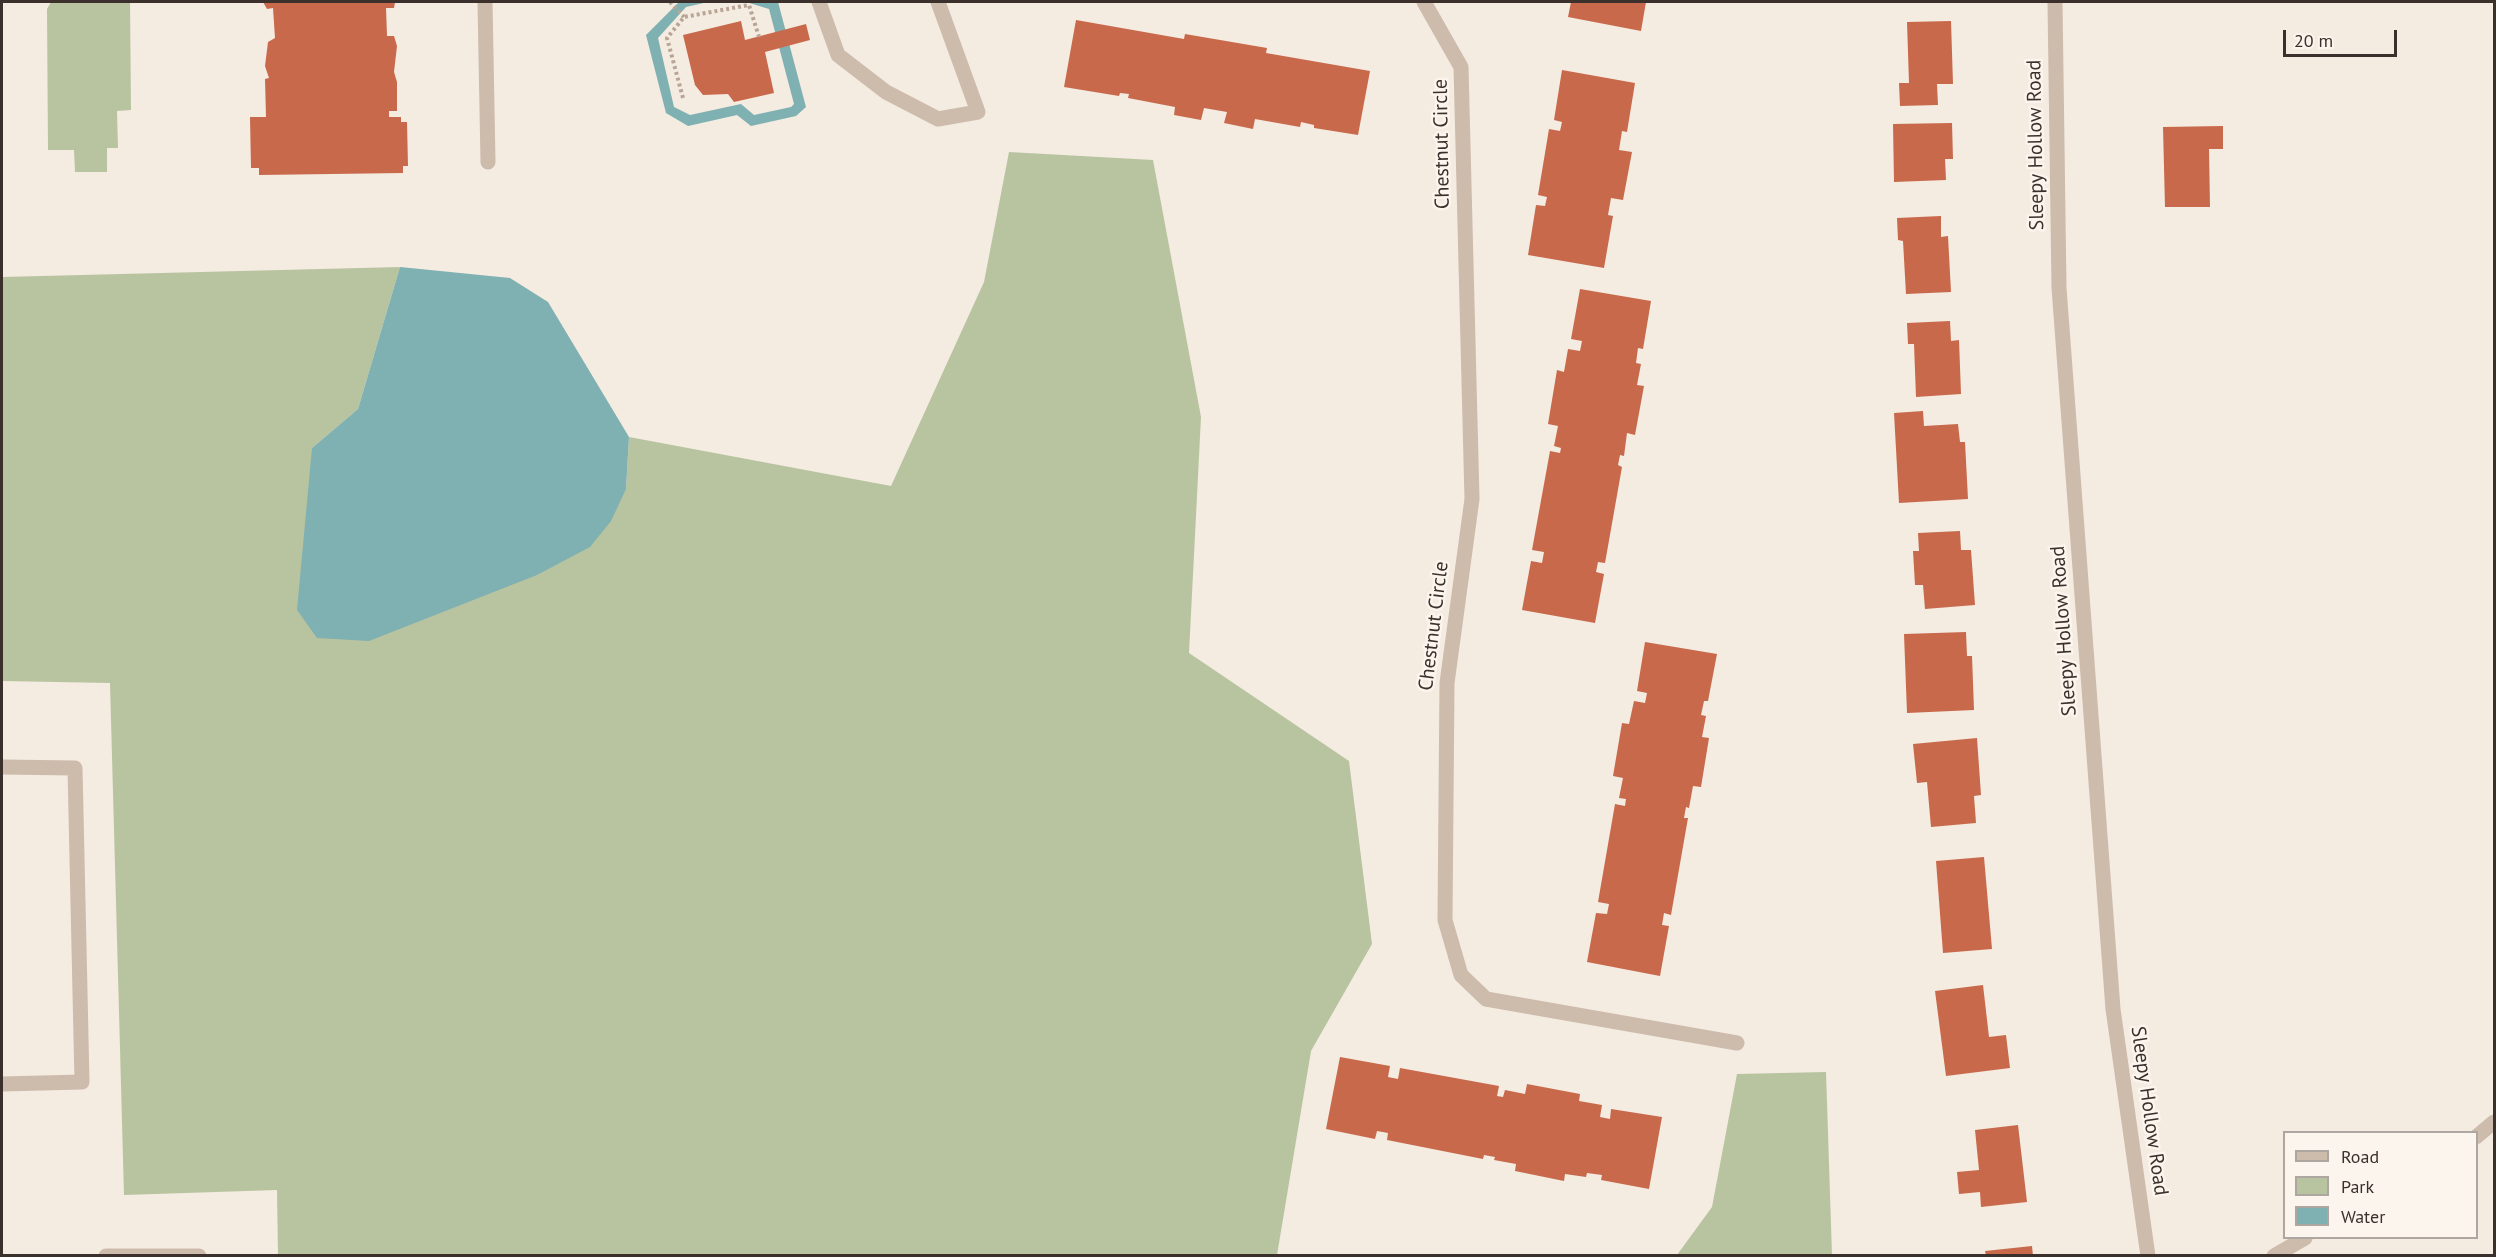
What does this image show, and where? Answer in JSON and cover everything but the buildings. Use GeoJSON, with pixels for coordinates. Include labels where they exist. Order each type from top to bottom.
{"type":"FeatureCollection","features":[{"type":"Feature","properties":{"kind":"street"},"geometry":{"type":"LineString","coordinates":[[485,2],[488,162]]}},
{"type":"Feature","properties":{"kind":"street"},"geometry":{"type":"LineString","coordinates":[[819,2],[837,55],[886,92],[938,119],[978,112],[938,2]]}},
{"type":"Feature","properties":{"kind":"street","name":"Chestnut Circle"},"geometry":{"type":"LineString","coordinates":[[1424,2],[1461,67],[1472,499],[1447,683],[1445,920],[1461,975],[1486,999],[1737,1042]]}},
{"type":"Feature","properties":{"kind":"street","name":"Sleepy Hollow Road"},"geometry":{"type":"LineString","coordinates":[[2055,2],[2059,288],[2113,1009],[2148,1256]]}},
{"type":"Feature","properties":{"kind":"street"},"geometry":{"type":"LineString","coordinates":[[2,766],[75,768],[82,1082],[2,1084]]}},
{"type":"Feature","properties":{"kind":"street"},"geometry":{"type":"LineString","coordinates":[[2478,1135],[2494,1122]]}},
{"type":"Feature","properties":{"kind":"street"},"geometry":{"type":"LineString","coordinates":[[2274,1256],[2303,1239]]}},
{"type":"Feature","properties":{"kind":"street"},"geometry":{"type":"LineString","coordinates":[[106,1256],[199,1256]]}},
{"type":"Feature","properties":{"kind":"path"},"geometry":{"type":"LineString","coordinates":[[670,2],[684,17]]}},
{"type":"Feature","properties":{"kind":"path"},"geometry":{"type":"LineString","coordinates":[[683,98],[667,38],[684,17],[749,3],[759,37]]}},
{"type":"Feature","properties":{"kind":"green space"},"geometry":{"type":"Polygon","coordinates":[[[51,2],[130,2],[131,110],[117,111],[118,148],[107,148],[107,172],[75,172],[74,150],[48,150],[47,9],[51,2]]]}},
{"type":"Feature","properties":{"kind":"green space"},"geometry":{"type":"Polygon","coordinates":[[[1009,152],[1153,160],[1201,417],[1189,653],[1349,761],[1372,944],[1311,1051],[1277,1255],[278,1255],[277,1190],[124,1195],[110,683],[2,681],[2,277],[400,267],[358,409],[312,448],[626,489],[629,437],[891,486],[984,282],[1009,152]]]}},
{"type":"Feature","properties":{"kind":"green space"},"geometry":{"type":"Polygon","coordinates":[[[1826,1072],[1832,1255],[1677,1255],[1712,1207],[1737,1074],[1826,1072]]]}},
{"type":"Feature","properties":{"kind":"water"},"geometry":{"type":"Polygon","coordinates":[[[679,2],[708,2],[686,7],[658,38],[674,107],[690,115],[741,104],[754,115],[791,107],[794,104],[769,9],[746,2],[778,2],[806,107],[796,116],[751,126],[737,115],[688,126],[666,113],[646,35],[679,2]]]}},
{"type":"Feature","properties":{"kind":"water"},"geometry":{"type":"Polygon","coordinates":[[[400,267],[510,278],[548,302],[629,437],[626,489],[611,521],[590,547],[537,575],[369,641],[317,638],[297,610],[312,448],[358,409],[400,267]]]}}]}
